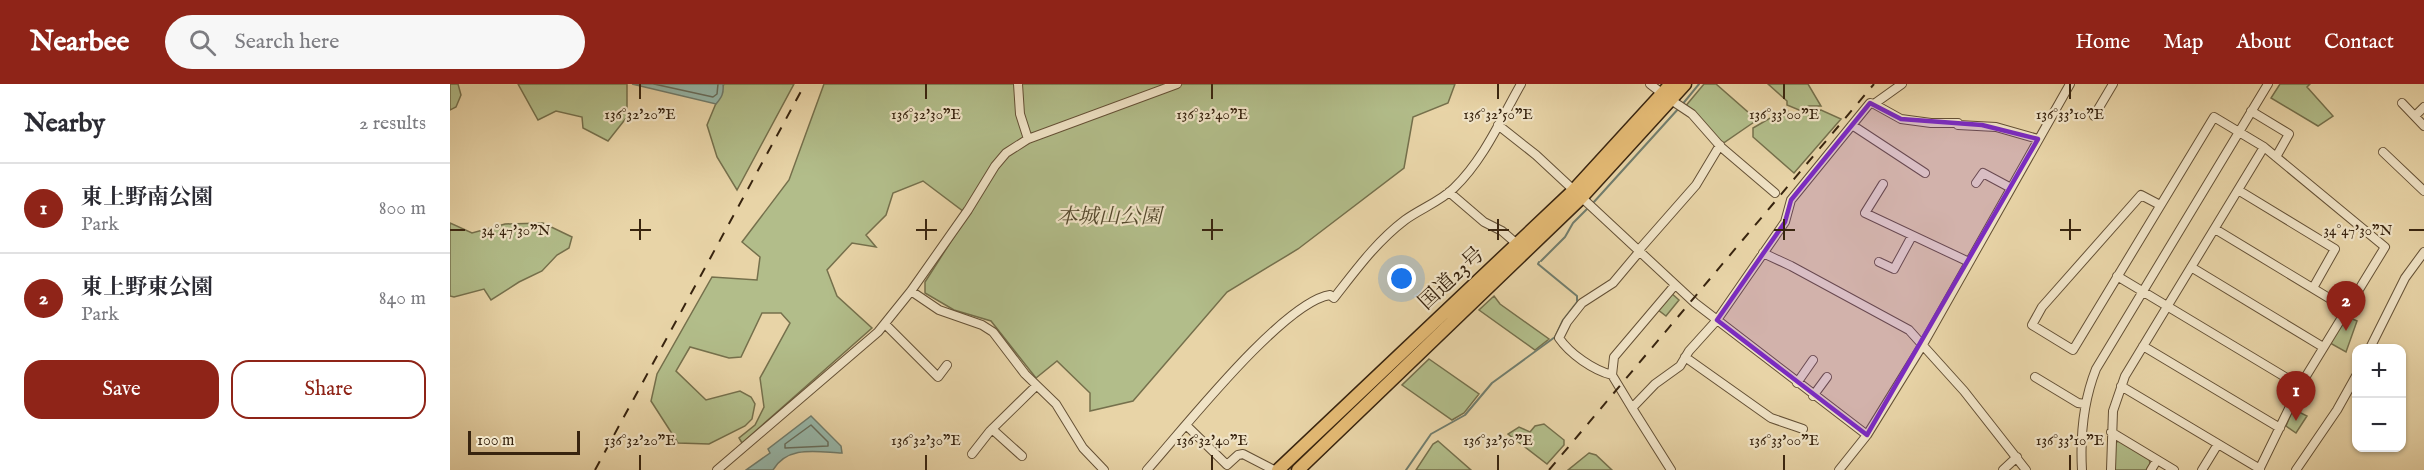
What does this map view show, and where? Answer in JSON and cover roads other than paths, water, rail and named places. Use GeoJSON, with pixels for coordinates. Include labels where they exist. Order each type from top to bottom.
{"type":"FeatureCollection","features":[{"type":"Feature","properties":{"kind":"highway","name":"国道23号"},"geometry":{"type":"LineString","coordinates":[[1667,97],[1671,84]]}},
{"type":"Feature","properties":{"kind":"highway","name":"国道23号"},"geometry":{"type":"LineString","coordinates":[[1298,470],[1577,195],[1667,97],[1685,84]]}},
{"type":"Feature","properties":{"kind":"highway","name":"国道23号"},"geometry":{"type":"LineString","coordinates":[[1276,470],[1517,244],[1577,195]]}},
{"type":"Feature","properties":{"kind":"street"},"geometry":{"type":"LineString","coordinates":[[1017,84],[1020,114],[1028,139]]}},
{"type":"Feature","properties":{"kind":"street"},"geometry":{"type":"LineString","coordinates":[[717,470],[854,354],[885,324],[968,210],[995,166],[1012,148],[1028,139],[1177,84]]}},
{"type":"Feature","properties":{"kind":"street"},"geometry":{"type":"LineString","coordinates":[[1147,470],[1254,350],[1282,324],[1318,297],[1330,295],[1335,298],[1376,245],[1414,214],[1453,190],[1481,155],[1521,84]]}},
{"type":"Feature","properties":{"kind":"street"},"geometry":{"type":"LineString","coordinates":[[1650,84],[1692,114],[1720,145],[1775,193]]}},
{"type":"Feature","properties":{"kind":"street"},"geometry":{"type":"LineString","coordinates":[[1632,408],[1655,384],[1680,366],[1717,320],[1785,222],[1791,200],[1870,103],[1874,104],[1902,84]]}},
{"type":"Feature","properties":{"kind":"street"},"geometry":{"type":"LineString","coordinates":[[1839,470],[1867,435],[1922,346],[2070,84]]}},
{"type":"Feature","properties":{"kind":"street"},"geometry":{"type":"LineString","coordinates":[[2094,116],[2113,84]]}},
{"type":"Feature","properties":{"kind":"street"},"geometry":{"type":"LineString","coordinates":[[2082,470],[2081,429],[2085,404],[2096,369],[2268,84]]}},
{"type":"Feature","properties":{"kind":"street"},"geometry":{"type":"LineString","coordinates":[[2402,103],[2424,126]]}},
{"type":"Feature","properties":{"kind":"street"},"geometry":{"type":"LineString","coordinates":[[1874,104],[1901,120],[1982,125],[2038,139]]}},
{"type":"Feature","properties":{"kind":"street"},"geometry":{"type":"LineString","coordinates":[[2415,116],[2424,107]]}},
{"type":"Feature","properties":{"kind":"street"},"geometry":{"type":"LineString","coordinates":[[2251,111],[2289,134],[2276,157]]}},
{"type":"Feature","properties":{"kind":"street"},"geometry":{"type":"LineString","coordinates":[[2121,386],[2259,469],[2300,386],[2385,247],[2264,147],[2214,117],[2073,350],[2032,325],[2042,307],[2141,195],[2160,205]]}},
{"type":"Feature","properties":{"kind":"street"},"geometry":{"type":"LineString","coordinates":[[1498,125],[1526,146],[1675,285],[1797,383],[1867,435]]}},
{"type":"Feature","properties":{"kind":"street"},"geometry":{"type":"LineString","coordinates":[[1852,125],[1925,173]]}},
{"type":"Feature","properties":{"kind":"street"},"geometry":{"type":"LineString","coordinates":[[1671,470],[1612,375],[1574,354],[1559,338],[1567,322],[1582,303],[1613,283],[1696,186],[1720,145]]}},
{"type":"Feature","properties":{"kind":"street"},"geometry":{"type":"LineString","coordinates":[[2111,470],[2113,411],[2121,386],[2264,147]]}},
{"type":"Feature","properties":{"kind":"street"},"geometry":{"type":"LineString","coordinates":[[2383,152],[2424,191]]}},
{"type":"Feature","properties":{"kind":"street"},"geometry":{"type":"LineString","coordinates":[[1976,183],[1983,173],[2011,188]]}},
{"type":"Feature","properties":{"kind":"street"},"geometry":{"type":"LineString","coordinates":[[1883,184],[1865,213],[1969,262]]}},
{"type":"Feature","properties":{"kind":"street"},"geometry":{"type":"LineString","coordinates":[[2238,190],[2335,249],[2313,288]]}},
{"type":"Feature","properties":{"kind":"street"},"geometry":{"type":"LineString","coordinates":[[1449,192],[1484,222],[1502,231],[1517,244]]}},
{"type":"Feature","properties":{"kind":"street"},"geometry":{"type":"LineString","coordinates":[[2215,229],[2347,309]]}},
{"type":"Feature","properties":{"kind":"street"},"geometry":{"type":"LineString","coordinates":[[1879,262],[1894,269],[1912,236]]}},
{"type":"Feature","properties":{"kind":"street"},"geometry":{"type":"LineString","coordinates":[[2372,344],[2405,278],[2424,252]]}},
{"type":"Feature","properties":{"kind":"street"},"geometry":{"type":"LineString","coordinates":[[1763,254],[1791,266],[1909,330],[1964,391],[2026,470]]}},
{"type":"Feature","properties":{"kind":"street"},"geometry":{"type":"LineString","coordinates":[[2191,267],[2323,347]]}},
{"type":"Feature","properties":{"kind":"street"},"geometry":{"type":"LineString","coordinates":[[2117,276],[2300,386]]}},
{"type":"Feature","properties":{"kind":"street"},"geometry":{"type":"LineString","coordinates":[[1612,375],[1614,357],[1675,285]]}},
{"type":"Feature","properties":{"kind":"street"},"geometry":{"type":"LineString","coordinates":[[911,291],[939,310],[990,329],[1036,386],[1056,404],[1077,439],[1104,470]]}},
{"type":"Feature","properties":{"kind":"street"},"geometry":{"type":"LineString","coordinates":[[885,324],[938,377],[947,365]]}},
{"type":"Feature","properties":{"kind":"street"},"geometry":{"type":"LineString","coordinates":[[2143,346],[2280,428]]}},
{"type":"Feature","properties":{"kind":"street"},"geometry":{"type":"LineString","coordinates":[[1686,357],[1771,418],[1803,429]]}},
{"type":"Feature","properties":{"kind":"street"},"geometry":{"type":"LineString","coordinates":[[1797,383],[1813,360]]}},
{"type":"Feature","properties":{"kind":"street"},"geometry":{"type":"LineString","coordinates":[[1814,396],[1827,376]]}},
{"type":"Feature","properties":{"kind":"street"},"geometry":{"type":"LineString","coordinates":[[2035,377],[2078,403],[2085,404]]}},
{"type":"Feature","properties":{"kind":"street"},"geometry":{"type":"LineString","coordinates":[[2296,470],[2337,410],[2352,383]]}},
{"type":"Feature","properties":{"kind":"street"},"geometry":{"type":"LineString","coordinates":[[972,454],[992,429],[1036,386]]}},
{"type":"Feature","properties":{"kind":"street"},"geometry":{"type":"LineString","coordinates":[[1186,425],[1227,465],[1238,455],[1243,454],[1276,470]]}},
{"type":"Feature","properties":{"kind":"street"},"geometry":{"type":"LineString","coordinates":[[992,429],[1022,456]]}},
{"type":"Feature","properties":{"kind":"street"},"geometry":{"type":"LineString","coordinates":[[2111,432],[2174,470]]}},
{"type":"Feature","properties":{"kind":"street"},"geometry":{"type":"LineString","coordinates":[[2202,470],[2218,444]]}},
{"type":"Feature","properties":{"kind":"street"},"geometry":{"type":"LineString","coordinates":[[2003,470],[2017,457]]}},
{"type":"Feature","properties":{"kind":"street"},"geometry":{"type":"LineString","coordinates":[[2151,470],[2157,460]]}},
{"type":"Feature","properties":{"kind":"water"},"geometry":{"type":"Polygon","coordinates":[[[632,84],[723,84],[723,90],[716,104],[632,84]]]}},
{"type":"Feature","properties":{"kind":"water"},"geometry":{"type":"Polygon","coordinates":[[[811,416],[841,446],[842,453],[813,451],[795,453],[779,462],[773,470],[746,470],[770,453],[768,449],[811,416]]]}},
{"type":"Feature","properties":{"kind":"waterway"},"geometry":{"type":"LineString","coordinates":[[1681,106],[1699,84]]}},
{"type":"Feature","properties":{"kind":"waterway"},"geometry":{"type":"LineString","coordinates":[[1593,203],[1679,108]]}},
{"type":"Feature","properties":{"kind":"waterway"},"geometry":{"type":"LineString","coordinates":[[1541,261],[1565,237],[1573,223],[1587,209]]}},
{"type":"Feature","properties":{"kind":"waterway"},"geometry":{"type":"LineString","coordinates":[[1406,470],[1431,434],[1465,415],[1492,383],[1555,337],[1563,320],[1577,302],[1577,296],[1538,264],[1539,262]]}},
{"type":"Feature","properties":{"kind":"railway"},"geometry":{"type":"LineString","coordinates":[[595,470],[805,84]]}},
{"type":"Feature","properties":{"kind":"railway"},"geometry":{"type":"LineString","coordinates":[[1549,470],[1874,84]]}},
{"type":"Feature","properties":{"kind":"place","name":"東上野東公園"},"geometry":{"type":"Point","coordinates":[2346,331]}},
{"type":"Feature","properties":{"kind":"place","name":"東上野南公園"},"geometry":{"type":"Point","coordinates":[2296,421]}},
{"type":"Feature","properties":{"kind":"park label","name":"本城山公園"},"geometry":{"type":"Point","coordinates":[1109,217]}}]}
